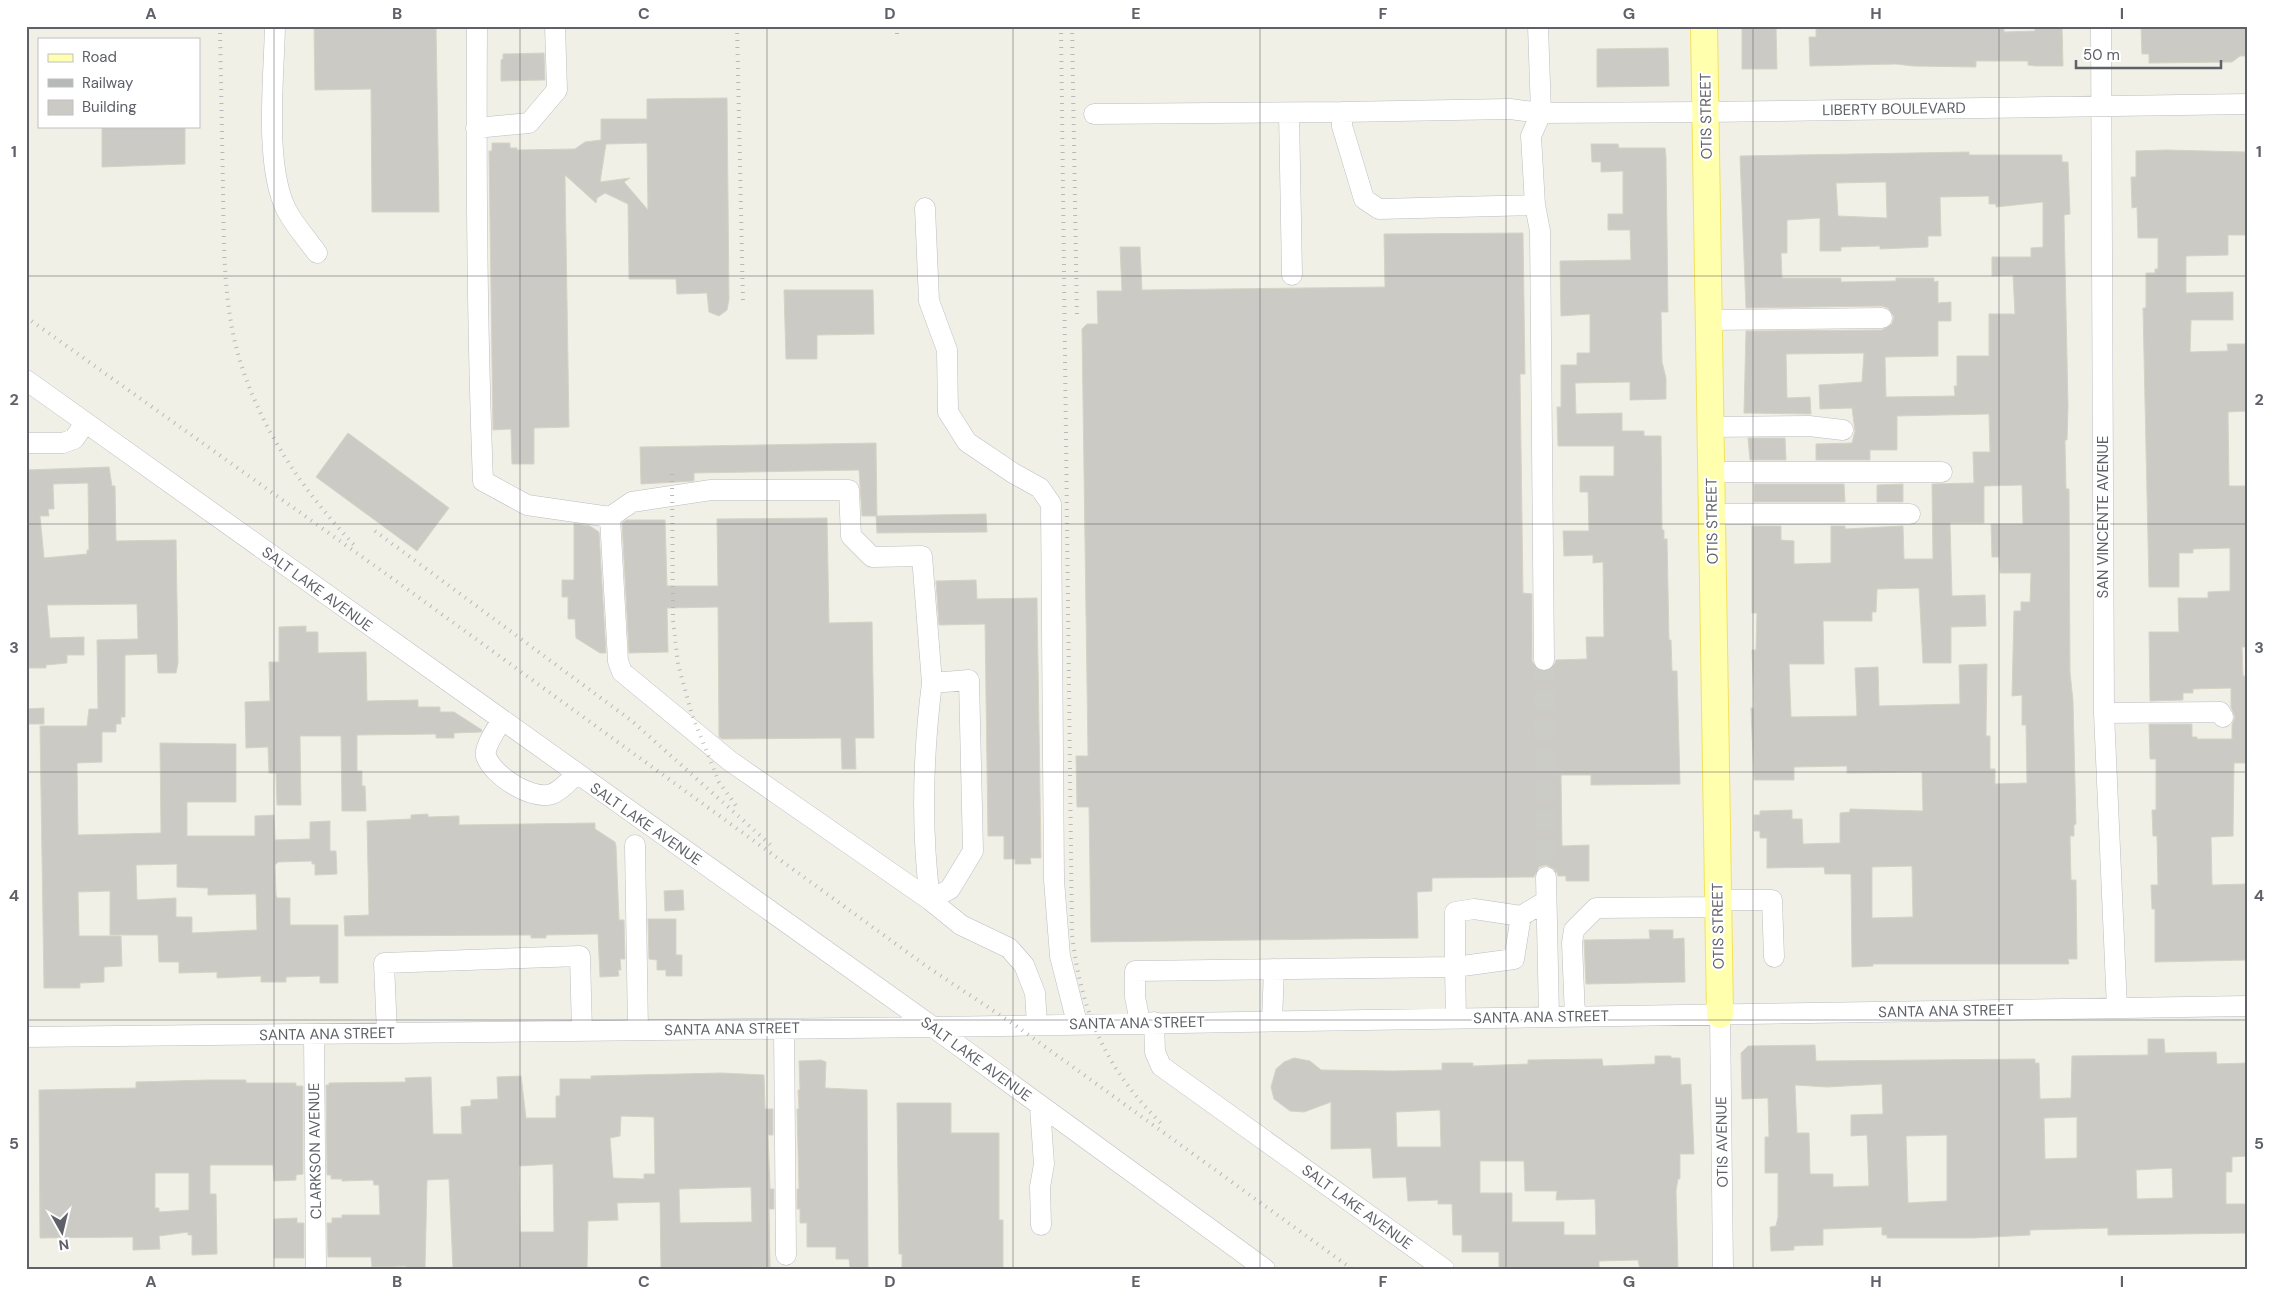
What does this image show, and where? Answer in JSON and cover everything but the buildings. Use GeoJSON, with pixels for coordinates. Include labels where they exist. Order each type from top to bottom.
{"type":"FeatureCollection","features":[{"type":"Feature","properties":{"kind":"main road","name":"OTIS STREET"},"geometry":{"type":"LineString","coordinates":[[1704,26],[1720,1015]]}},
{"type":"Feature","properties":{"kind":"street"},"geometry":{"type":"LineString","coordinates":[[275,26],[273,129],[276,174],[286,209],[317,253]]}},
{"type":"Feature","properties":{"kind":"street"},"geometry":{"type":"LineString","coordinates":[[478,26],[476,128],[478,363],[483,481],[527,505],[610,516],[632,502],[711,490],[849,490],[851,536],[872,557],[922,556],[932,683],[926,727],[925,863],[930,900]]}},
{"type":"Feature","properties":{"kind":"street"},"geometry":{"type":"LineString","coordinates":[[476,128],[529,123],[556,90],[555,26]]}},
{"type":"Feature","properties":{"kind":"street"},"geometry":{"type":"LineString","coordinates":[[1538,26],[1540,113],[1530,136],[1535,205],[1540,232],[1544,660]]}},
{"type":"Feature","properties":{"kind":"street","name":"SAN VINCENTE AVENUE"},"geometry":{"type":"LineString","coordinates":[[2101,26],[2104,714],[2117,1008]]}},
{"type":"Feature","properties":{"kind":"street","name":"LIBERTY BOULEVARD"},"geometry":{"type":"LineString","coordinates":[[1094,114],[1289,114],[1510,108],[1540,113],[1706,112],[2247,104]]}},
{"type":"Feature","properties":{"kind":"street"},"geometry":{"type":"LineString","coordinates":[[1342,112],[1342,126],[1364,199],[1379,208],[1535,205]]}},
{"type":"Feature","properties":{"kind":"street"},"geometry":{"type":"LineString","coordinates":[[1289,114],[1292,275]]}},
{"type":"Feature","properties":{"kind":"street"},"geometry":{"type":"LineString","coordinates":[[925,208],[929,301],[947,350],[948,412],[967,442],[1013,473],[1040,488],[1051,504],[1054,880],[1060,956],[1077,1024]]}},
{"type":"Feature","properties":{"kind":"street"},"geometry":{"type":"LineString","coordinates":[[1709,320],[1882,318]]}},
{"type":"Feature","properties":{"kind":"street","name":"SALT LAKE AVENUE"},"geometry":{"type":"LineString","coordinates":[[26,380],[933,1027],[1040,1107],[1265,1269]]}},
{"type":"Feature","properties":{"kind":"street"},"geometry":{"type":"LineString","coordinates":[[26,444],[63,443],[74,438],[85,423]]}},
{"type":"Feature","properties":{"kind":"street"},"geometry":{"type":"LineString","coordinates":[[1711,427],[1809,426],[1843,430]]}},
{"type":"Feature","properties":{"kind":"street"},"geometry":{"type":"LineString","coordinates":[[1712,472],[1942,472]]}},
{"type":"Feature","properties":{"kind":"street"},"geometry":{"type":"LineString","coordinates":[[1712,514],[1910,514]]}},
{"type":"Feature","properties":{"kind":"street"},"geometry":{"type":"LineString","coordinates":[[610,516],[618,661],[622,672],[730,760],[930,900],[961,926],[1009,948],[1024,965],[1034,993],[1037,1024]]}},
{"type":"Feature","properties":{"kind":"street"},"geometry":{"type":"LineString","coordinates":[[930,900],[950,889],[973,851],[969,680],[932,683]]}},
{"type":"Feature","properties":{"kind":"street"},"geometry":{"type":"LineString","coordinates":[[2104,714],[2220,712],[2223,717]]}},
{"type":"Feature","properties":{"kind":"street"},"geometry":{"type":"LineString","coordinates":[[501,720],[487,747],[486,756],[501,775],[521,789],[536,796],[552,794],[561,789],[576,774]]}},
{"type":"Feature","properties":{"kind":"street"},"geometry":{"type":"LineString","coordinates":[[635,845],[638,1030]]}},
{"type":"Feature","properties":{"kind":"street"},"geometry":{"type":"LineString","coordinates":[[1546,877],[1550,1017]]}},
{"type":"Feature","properties":{"kind":"street"},"geometry":{"type":"LineString","coordinates":[[1575,1017],[1572,943],[1574,930],[1596,908],[1718,904],[1772,900],[1774,957]]}},
{"type":"Feature","properties":{"kind":"street"},"geometry":{"type":"LineString","coordinates":[[1456,1018],[1455,912],[1474,909],[1521,916],[1546,901]]}},
{"type":"Feature","properties":{"kind":"street"},"geometry":{"type":"LineString","coordinates":[[1272,1021],[1274,969],[1455,967],[1514,958],[1521,916]]}},
{"type":"Feature","properties":{"kind":"street"},"geometry":{"type":"LineString","coordinates":[[387,1033],[384,963],[580,956],[582,1031]]}},
{"type":"Feature","properties":{"kind":"street","name":"SALT LAKE AVENUE"},"geometry":{"type":"LineString","coordinates":[[1274,969],[1135,971],[1135,997],[1147,1022],[1154,1052],[1161,1066],[1444,1269]]}},
{"type":"Feature","properties":{"kind":"street","name":"SANTA ANA STREET"},"geometry":{"type":"LineString","coordinates":[[26,1037],[933,1027],[1147,1022],[2247,1006]]}},
{"type":"Feature","properties":{"kind":"street","name":"OTIS AVENUE"},"geometry":{"type":"LineString","coordinates":[[1720,1015],[1723,1269]]}},
{"type":"Feature","properties":{"kind":"street"},"geometry":{"type":"LineString","coordinates":[[784,1029],[786,1255]]}},
{"type":"Feature","properties":{"kind":"street","name":"CLARKSON AVENUE"},"geometry":{"type":"LineString","coordinates":[[314,1034],[316,1269]]}},
{"type":"Feature","properties":{"kind":"street"},"geometry":{"type":"LineString","coordinates":[[1040,1107],[1044,1164],[1040,1187],[1041,1225]]}},
{"type":"Feature","properties":{"kind":"tunnel"},"geometry":{"type":"LineString","coordinates":[[1544,660],[1546,877]]}},
{"type":"Feature","properties":{"kind":"railway"},"geometry":{"type":"LineString","coordinates":[[220,26],[224,258],[228,303],[236,348],[252,395],[276,442],[305,486],[356,547]]}},
{"type":"Feature","properties":{"kind":"railway"},"geometry":{"type":"LineString","coordinates":[[737,26],[743,302]]}},
{"type":"Feature","properties":{"kind":"railway"},"geometry":{"type":"LineString","coordinates":[[897,26],[897,40]]}},
{"type":"Feature","properties":{"kind":"railway"},"geometry":{"type":"LineString","coordinates":[[1061,26],[1072,935],[1082,991],[1100,1040],[1127,1084],[1164,1126]]}},
{"type":"Feature","properties":{"kind":"railway"},"geometry":{"type":"LineString","coordinates":[[1072,26],[1077,320]]}},
{"type":"Feature","properties":{"kind":"railway"},"geometry":{"type":"LineString","coordinates":[[26,317],[396,581],[929,968],[1015,1025],[1352,1269]]}},
{"type":"Feature","properties":{"kind":"railway"},"geometry":{"type":"LineString","coordinates":[[672,474],[673,620],[678,664],[692,715],[719,782],[739,810]]}},
{"type":"Feature","properties":{"kind":"railway"},"geometry":{"type":"LineString","coordinates":[[375,531],[632,721],[774,848]]}}]}
